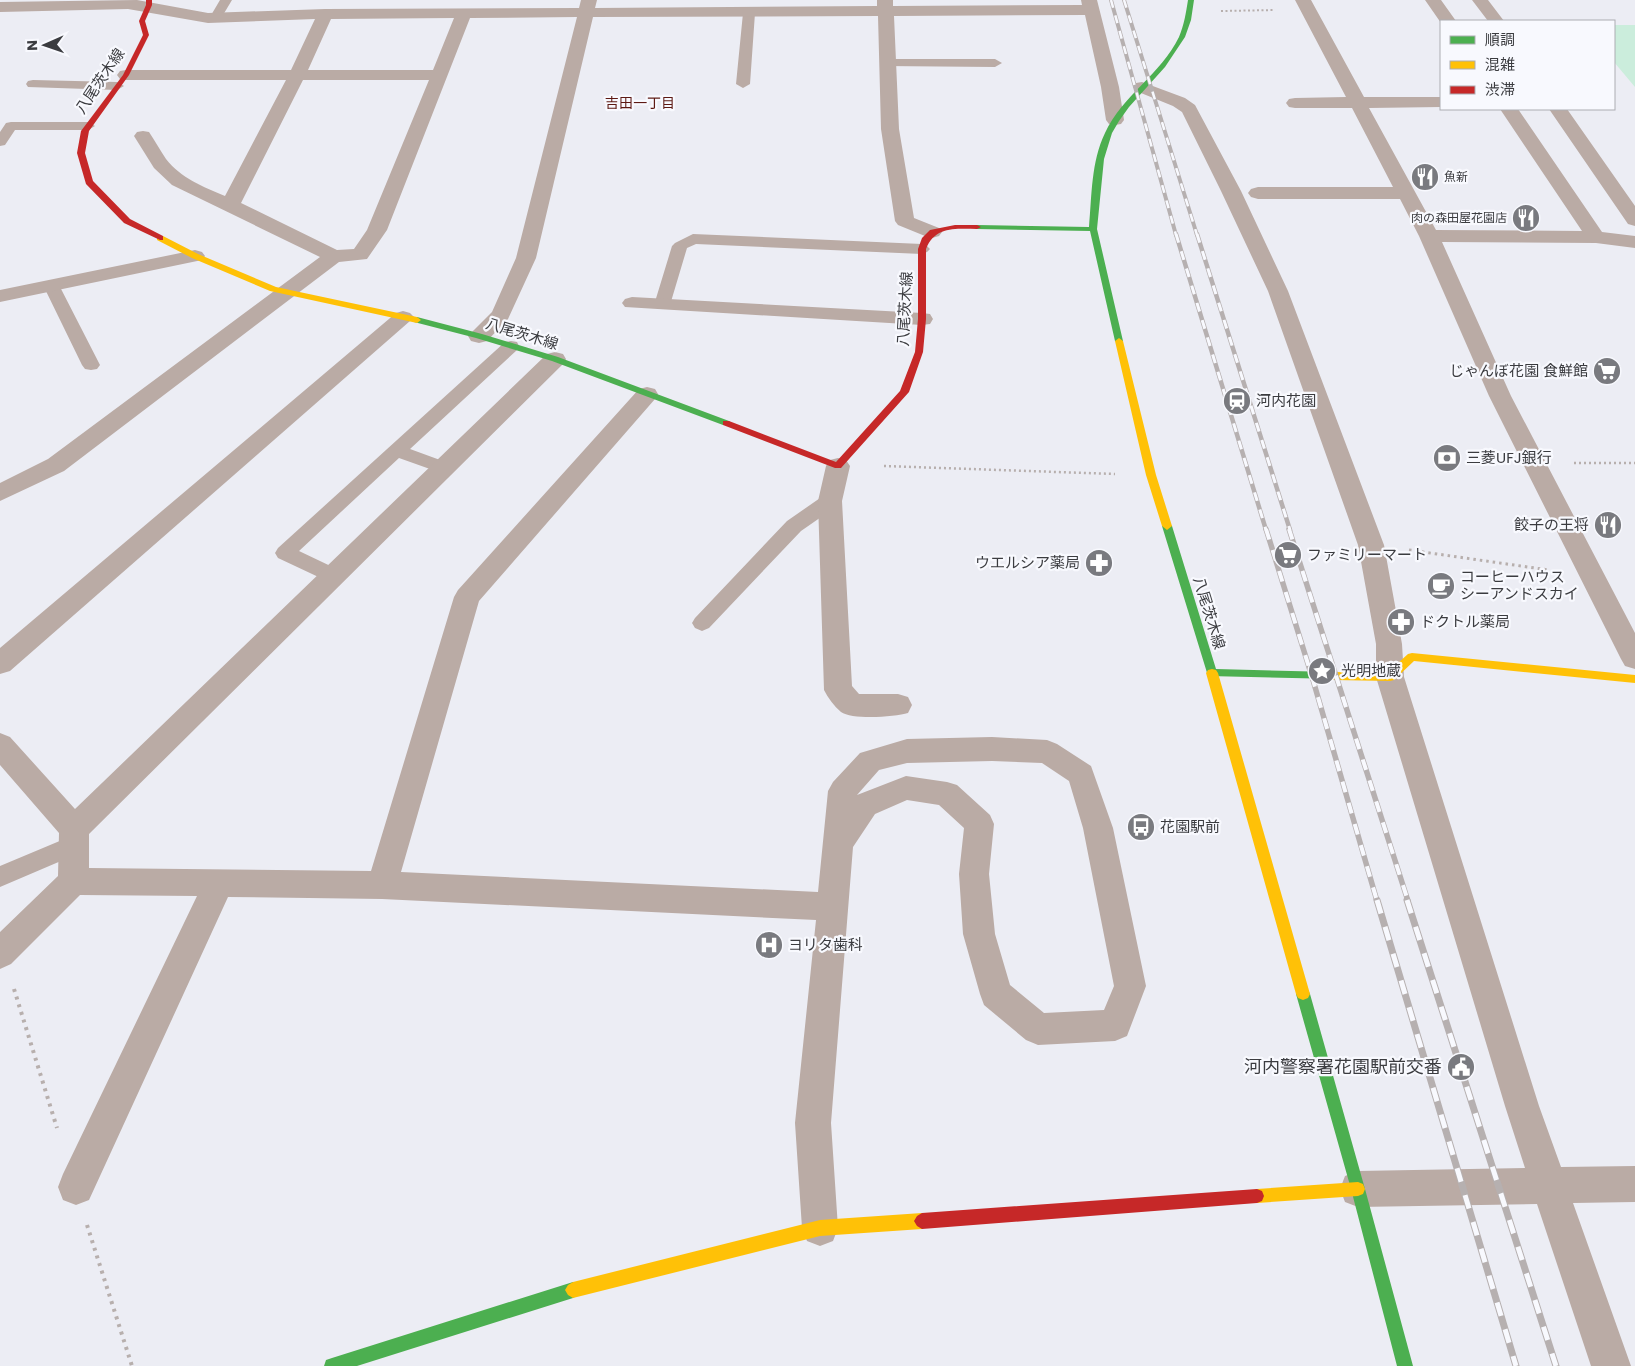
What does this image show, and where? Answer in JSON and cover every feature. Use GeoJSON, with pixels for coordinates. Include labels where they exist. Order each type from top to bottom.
{"type":"FeatureCollection","features":[{"type":"Feature","properties":{"kind":"main road","name":"八尾茨木線"},"geometry":{"type":"LineString","coordinates":[[1191,0],[1192,11],[1178,48],[1115,120],[1101,150],[1096,186],[1093,229],[1151,475],[1212,673],[1390,677]]}},
{"type":"Feature","properties":{"kind":"main road","name":"八尾茨木線"},"geometry":{"type":"LineString","coordinates":[[149,2],[142,21],[146,35],[121,80],[85,131],[81,154],[89,182],[127,221],[195,256],[273,289],[403,317],[479,336],[555,359],[838,466],[904,392],[919,352],[922,319],[922,249]]}},
{"type":"Feature","properties":{"kind":"main road"},"geometry":{"type":"LineString","coordinates":[[922,249],[924,239],[932,232],[955,227],[1093,229]]}},
{"type":"Feature","properties":{"kind":"main road"},"geometry":{"type":"LineString","coordinates":[[1390,677],[1412,657],[1635,679]]}},
{"type":"Feature","properties":{"kind":"main road"},"geometry":{"type":"LineString","coordinates":[[1212,673],[1358,1189],[1405,1366]]}},
{"type":"Feature","properties":{"kind":"main road"},"geometry":{"type":"LineString","coordinates":[[332,1366],[554,1295],[820,1228],[1358,1189]]}},
{"type":"Feature","properties":{"kind":"street"},"geometry":{"type":"LineString","coordinates":[[1433,0],[1447,20]]}},
{"type":"Feature","properties":{"kind":"street"},"geometry":{"type":"LineString","coordinates":[[1480,0],[1495,20]]}},
{"type":"Feature","properties":{"kind":"street"},"geometry":{"type":"LineString","coordinates":[[0,7],[149,2],[184,15],[216,18],[318,9],[439,7],[464,14],[588,7],[743,9],[1090,5],[1110,87],[1115,120]]}},
{"type":"Feature","properties":{"kind":"street"},"geometry":{"type":"LineString","coordinates":[[1305,5],[1429,236],[1500,396],[1635,658]]}},
{"type":"Feature","properties":{"kind":"street"},"geometry":{"type":"LineString","coordinates":[[886,6],[890,129],[905,221],[932,232]]}},
{"type":"Feature","properties":{"kind":"street"},"geometry":{"type":"LineString","coordinates":[[479,336],[502,315],[526,258],[588,7]]}},
{"type":"Feature","properties":{"kind":"street"},"geometry":{"type":"LineString","coordinates":[[230,205],[297,75],[318,9]]}},
{"type":"Feature","properties":{"kind":"street"},"geometry":{"type":"LineString","coordinates":[[144,136],[153,155],[165,171],[185,187],[230,205],[334,256],[360,255],[377,230],[464,14]]}},
{"type":"Feature","properties":{"kind":"street"},"geometry":{"type":"LineString","coordinates":[[121,80],[297,75],[440,75]]}},
{"type":"Feature","properties":{"kind":"street"},"geometry":{"type":"LineString","coordinates":[[1142,87],[1179,102],[1189,109],[1232,191],[1278,291],[1371,545],[1389,644],[1390,677],[1522,1106],[1611,1366]]}},
{"type":"Feature","properties":{"kind":"street"},"geometry":{"type":"LineString","coordinates":[[1295,103],[1440,102]]}},
{"type":"Feature","properties":{"kind":"street"},"geometry":{"type":"LineString","coordinates":[[1510,110],[1596,237]]}},
{"type":"Feature","properties":{"kind":"street"},"geometry":{"type":"LineString","coordinates":[[1559,110],[1635,220]]}},
{"type":"Feature","properties":{"kind":"street"},"geometry":{"type":"LineString","coordinates":[[1258,193],[1406,193]]}},
{"type":"Feature","properties":{"kind":"street"},"geometry":{"type":"LineString","coordinates":[[1429,236],[1596,237],[1635,242]]}},
{"type":"Feature","properties":{"kind":"street"},"geometry":{"type":"LineString","coordinates":[[0,296],[195,256]]}},
{"type":"Feature","properties":{"kind":"street"},"geometry":{"type":"LineString","coordinates":[[0,493],[56,464],[289,292],[334,256]]}},
{"type":"Feature","properties":{"kind":"street"},"geometry":{"type":"LineString","coordinates":[[632,303],[922,319]]}},
{"type":"Feature","properties":{"kind":"street"},"geometry":{"type":"LineString","coordinates":[[0,664],[403,317]]}},
{"type":"Feature","properties":{"kind":"street"},"geometry":{"type":"LineString","coordinates":[[74,837],[334,576],[555,359]]}},
{"type":"Feature","properties":{"kind":"street"},"geometry":{"type":"LineString","coordinates":[[382,885],[467,597],[647,394]]}},
{"type":"Feature","properties":{"kind":"street"},"geometry":{"type":"LineString","coordinates":[[838,466],[830,500],[838,690],[852,705],[898,705]]}},
{"type":"Feature","properties":{"kind":"street"},"geometry":{"type":"LineString","coordinates":[[0,745],[74,837],[73,881],[0,954]]}},
{"type":"Feature","properties":{"kind":"street"},"geometry":{"type":"LineString","coordinates":[[820,1228],[813,1123],[837,846],[843,791],[870,761],[906,751],[992,749],[1047,752],[1080,774],[1098,828],[1130,986],[1115,1025],[1038,1029],[996,994],[979,934],[974,874],[978,824],[946,794],[906,788],[865,805],[837,846]]}},
{"type":"Feature","properties":{"kind":"street"},"geometry":{"type":"LineString","coordinates":[[73,881],[382,885],[833,907]]}},
{"type":"Feature","properties":{"kind":"street"},"geometry":{"type":"LineString","coordinates":[[76,1187],[219,883]]}},
{"type":"Feature","properties":{"kind":"street"},"geometry":{"type":"LineString","coordinates":[[1358,1189],[1635,1184]]}},
{"type":"Feature","properties":{"kind":"lane"},"geometry":{"type":"LineString","coordinates":[[216,18],[226,0]]}},
{"type":"Feature","properties":{"kind":"lane"},"geometry":{"type":"LineString","coordinates":[[743,9],[743,84]]}},
{"type":"Feature","properties":{"kind":"lane"},"geometry":{"type":"LineString","coordinates":[[888,62],[994,63]]}},
{"type":"Feature","properties":{"kind":"lane"},"geometry":{"type":"LineString","coordinates":[[33,84],[121,80]]}},
{"type":"Feature","properties":{"kind":"lane"},"geometry":{"type":"LineString","coordinates":[[0,142],[11,126],[88,126]]}},
{"type":"Feature","properties":{"kind":"lane"},"geometry":{"type":"LineString","coordinates":[[662,305],[680,246],[693,239],[922,249]]}},
{"type":"Feature","properties":{"kind":"lane"},"geometry":{"type":"LineString","coordinates":[[51,285],[91,365]]}},
{"type":"Feature","properties":{"kind":"lane"},"geometry":{"type":"LineString","coordinates":[[334,576],[285,553],[511,346]]}},
{"type":"Feature","properties":{"kind":"lane"},"geometry":{"type":"LineString","coordinates":[[397,451],[444,468]]}},
{"type":"Feature","properties":{"kind":"lane"},"geometry":{"type":"LineString","coordinates":[[702,623],[794,526],[830,500]]}},
{"type":"Feature","properties":{"kind":"lane"},"geometry":{"type":"LineString","coordinates":[[0,877],[74,837]]}},
{"type":"Feature","properties":{"kind":"path"},"geometry":{"type":"LineString","coordinates":[[1214,11],[1305,5]]}},
{"type":"Feature","properties":{"kind":"path"},"geometry":{"type":"LineString","coordinates":[[1534,464],[1635,463]]}},
{"type":"Feature","properties":{"kind":"path"},"geometry":{"type":"LineString","coordinates":[[838,466],[1107,474]]}},
{"type":"Feature","properties":{"kind":"path"},"geometry":{"type":"LineString","coordinates":[[1371,545],[1592,576]]}},
{"type":"Feature","properties":{"kind":"green space"},"geometry":{"type":"Polygon","coordinates":[[[1615,25],[1635,25],[1635,87],[1615,63],[1615,25]]]}},
{"type":"Feature","properties":{"kind":"railway"},"geometry":{"type":"LineString","coordinates":[[1111,0],[1176,235]]}},
{"type":"Feature","properties":{"kind":"railway"},"geometry":{"type":"LineString","coordinates":[[1124,0],[1197,235]]}},
{"type":"Feature","properties":{"kind":"railway"},"geometry":{"type":"LineString","coordinates":[[1176,234],[1266,530]]}},
{"type":"Feature","properties":{"kind":"railway"},"geometry":{"type":"LineString","coordinates":[[1197,234],[1290,530]]}},
{"type":"Feature","properties":{"kind":"railway"},"geometry":{"type":"LineString","coordinates":[[1266,529],[1313,680],[1377,901]]}},
{"type":"Feature","properties":{"kind":"railway"},"geometry":{"type":"LineString","coordinates":[[1289,529],[1408,901]]}},
{"type":"Feature","properties":{"kind":"railway"},"geometry":{"type":"LineString","coordinates":[[1377,900],[1516,1366]]}},
{"type":"Feature","properties":{"kind":"railway"},"geometry":{"type":"LineString","coordinates":[[1407,900],[1556,1366]]}},
{"type":"Feature","properties":{"kind":"traffic: fast"},"geometry":{"type":"LineString","coordinates":[[1093,229],[1100,159],[1108,133],[1126,106],[1173,52],[1182,37],[1188,20],[1191,0]]}},
{"type":"Feature","properties":{"kind":"traffic: fast"},"geometry":{"type":"LineString","coordinates":[[977,227],[1093,229],[1119,341]]}},
{"type":"Feature","properties":{"kind":"traffic: fast"},"geometry":{"type":"LineString","coordinates":[[417,320],[555,359],[726,423]]}},
{"type":"Feature","properties":{"kind":"traffic: fast"},"geometry":{"type":"LineString","coordinates":[[1167,526],[1212,673],[1333,676]]}},
{"type":"Feature","properties":{"kind":"traffic: fast"},"geometry":{"type":"LineString","coordinates":[[1303,994],[1405,1366]]}},
{"type":"Feature","properties":{"kind":"traffic: fast"},"geometry":{"type":"LineString","coordinates":[[332,1366],[573,1290]]}},
{"type":"Feature","properties":{"kind":"traffic: slow"},"geometry":{"type":"LineString","coordinates":[[160,238],[195,256],[273,289],[417,320]]}},
{"type":"Feature","properties":{"kind":"traffic: slow"},"geometry":{"type":"LineString","coordinates":[[1119,341],[1151,475],[1167,526]]}},
{"type":"Feature","properties":{"kind":"traffic: slow"},"geometry":{"type":"LineString","coordinates":[[1333,676],[1390,677],[1412,657],[1635,679]]}},
{"type":"Feature","properties":{"kind":"traffic: slow"},"geometry":{"type":"LineString","coordinates":[[1212,673],[1303,994]]}},
{"type":"Feature","properties":{"kind":"traffic: slow"},"geometry":{"type":"LineString","coordinates":[[1257,1196],[1358,1189]]}},
{"type":"Feature","properties":{"kind":"traffic: slow"},"geometry":{"type":"LineString","coordinates":[[573,1290],[820,1228],[922,1221]]}},
{"type":"Feature","properties":{"kind":"traffic: jam"},"geometry":{"type":"LineString","coordinates":[[149,0],[149,5],[142,21],[146,35],[126,75],[85,131],[81,153],[89,182],[127,221],[160,238]]}},
{"type":"Feature","properties":{"kind":"traffic: jam"},"geometry":{"type":"LineString","coordinates":[[726,423],[838,466],[904,392],[919,352],[922,319],[922,249],[926,238],[933,232],[943,229],[977,227]]}},
{"type":"Feature","properties":{"kind":"traffic: jam"},"geometry":{"type":"LineString","coordinates":[[922,1221],[1257,1196]]}},
{"type":"Feature","properties":{"kind":"place","name":"魚新"},"geometry":{"type":"Point","coordinates":[1425,177]}},
{"type":"Feature","properties":{"kind":"place","name":"肉の森田屋花園店"},"geometry":{"type":"Point","coordinates":[1526,218]}},
{"type":"Feature","properties":{"kind":"place","name":"じゃんぼ花園 食鮮館"},"geometry":{"type":"Point","coordinates":[1607,371]}},
{"type":"Feature","properties":{"kind":"place","name":"河内花園"},"geometry":{"type":"Point","coordinates":[1237,401]}},
{"type":"Feature","properties":{"kind":"place","name":"三菱UFJ銀行"},"geometry":{"type":"Point","coordinates":[1447,458]}},
{"type":"Feature","properties":{"kind":"place","name":"餃子の王将"},"geometry":{"type":"Point","coordinates":[1608,525]}},
{"type":"Feature","properties":{"kind":"place","name":"ファミリーマート"},"geometry":{"type":"Point","coordinates":[1288,555]}},
{"type":"Feature","properties":{"kind":"place","name":"ウエルシア薬局"},"geometry":{"type":"Point","coordinates":[1099,563]}},
{"type":"Feature","properties":{"kind":"place","name":"コーヒーハウス シーアンドスカイ"},"geometry":{"type":"Point","coordinates":[1441,586]}},
{"type":"Feature","properties":{"kind":"place","name":"ドクトル薬局"},"geometry":{"type":"Point","coordinates":[1401,622]}},
{"type":"Feature","properties":{"kind":"place","name":"光明地蔵"},"geometry":{"type":"Point","coordinates":[1322,671]}},
{"type":"Feature","properties":{"kind":"place","name":"花園駅前"},"geometry":{"type":"Point","coordinates":[1141,827]}},
{"type":"Feature","properties":{"kind":"place","name":"ヨリタ歯科"},"geometry":{"type":"Point","coordinates":[769,945]}},
{"type":"Feature","properties":{"kind":"place","name":"河内警察署花園駅前交番"},"geometry":{"type":"Point","coordinates":[1461,1067]}},
{"type":"Feature","properties":{"kind":"district","name":"吉田一丁目"},"geometry":{"type":"Point","coordinates":[640,103]}}]}
